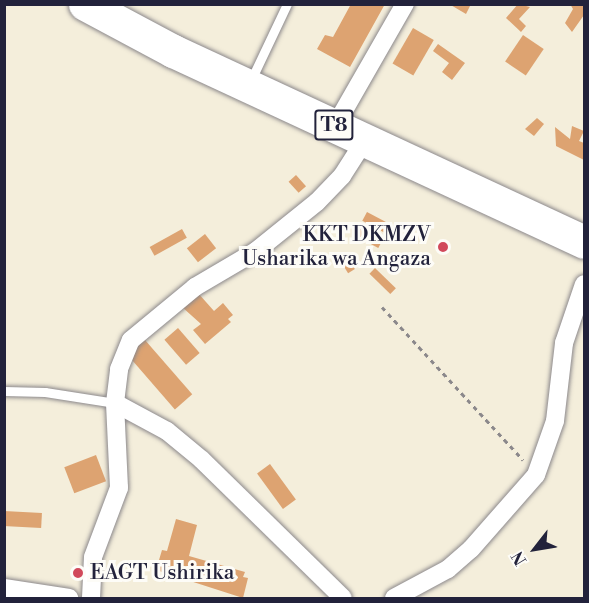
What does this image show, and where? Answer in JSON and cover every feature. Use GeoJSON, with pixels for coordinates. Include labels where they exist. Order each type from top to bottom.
{"type":"FeatureCollection","features":[{"type":"Feature","properties":{"kind":"highway","name":"T8"},"geometry":{"type":"LineString","coordinates":[[85,4],[172,51],[585,242]]}},
{"type":"Feature","properties":{"kind":"street"},"geometry":{"type":"LineString","coordinates":[[335,126],[405,4]]}},
{"type":"Feature","properties":{"kind":"street"},"geometry":{"type":"LineString","coordinates":[[91,598],[93,557],[119,488],[115,403],[119,369],[130,340],[195,287],[256,251],[317,202],[342,176],[365,140]]}},
{"type":"Feature","properties":{"kind":"street"},"geometry":{"type":"LineString","coordinates":[[394,598],[448,568],[471,549],[536,475],[555,421],[564,343],[585,284]]}},
{"type":"Feature","properties":{"kind":"street"},"geometry":{"type":"LineString","coordinates":[[115,403],[167,431],[191,450],[343,598]]}},
{"type":"Feature","properties":{"kind":"street"},"geometry":{"type":"LineString","coordinates":[[4,588],[69,598]]}},
{"type":"Feature","properties":{"kind":"lane"},"geometry":{"type":"LineString","coordinates":[[249,85],[287,4]]}},
{"type":"Feature","properties":{"kind":"lane"},"geometry":{"type":"LineString","coordinates":[[4,391],[45,392],[115,403]]}},
{"type":"Feature","properties":{"kind":"path"},"geometry":{"type":"LineString","coordinates":[[381,307],[455,383],[536,475]]}},
{"type":"Feature","properties":{"kind":"building"},"geometry":{"type":"Polygon","coordinates":[[[351,4],[385,4],[350,67],[317,49],[325,35],[333,37],[351,4]]]}},
{"type":"Feature","properties":{"kind":"building"},"geometry":{"type":"Polygon","coordinates":[[[449,4],[471,4],[466,14],[449,4]]]}},
{"type":"Feature","properties":{"kind":"building"},"geometry":{"type":"Polygon","coordinates":[[[518,4],[530,7],[519,19],[526,26],[521,32],[506,18],[518,4]]]}},
{"type":"Feature","properties":{"kind":"building"},"geometry":{"type":"Polygon","coordinates":[[[570,4],[584,4],[584,15],[572,32],[565,23],[573,9],[570,4]]]}},
{"type":"Feature","properties":{"kind":"building"},"geometry":{"type":"Polygon","coordinates":[[[413,28],[434,40],[413,76],[392,64],[413,28]]]}},
{"type":"Feature","properties":{"kind":"building"},"geometry":{"type":"Polygon","coordinates":[[[523,35],[544,49],[526,76],[505,62],[523,35]]]}},
{"type":"Feature","properties":{"kind":"building"},"geometry":{"type":"Polygon","coordinates":[[[438,44],[465,63],[452,80],[442,72],[449,63],[433,51],[438,44]]]}},
{"type":"Feature","properties":{"kind":"building"},"geometry":{"type":"Polygon","coordinates":[[[537,118],[544,124],[534,136],[525,129],[537,118]]]}},
{"type":"Feature","properties":{"kind":"building"},"geometry":{"type":"Polygon","coordinates":[[[572,126],[584,131],[579,141],[584,143],[584,160],[556,146],[555,127],[570,139],[572,126]]]}},
{"type":"Feature","properties":{"kind":"building"},"geometry":{"type":"Polygon","coordinates":[[[296,175],[306,186],[299,193],[289,182],[296,175]]]}},
{"type":"Feature","properties":{"kind":"building"},"geometry":{"type":"Polygon","coordinates":[[[367,212],[393,226],[389,235],[362,221],[367,212]]]}},
{"type":"Feature","properties":{"kind":"building"},"geometry":{"type":"Polygon","coordinates":[[[360,227],[383,239],[378,248],[355,236],[360,227]]]}},
{"type":"Feature","properties":{"kind":"building"},"geometry":{"type":"Polygon","coordinates":[[[182,229],[187,238],[154,256],[150,247],[182,229]]]}},
{"type":"Feature","properties":{"kind":"building"},"geometry":{"type":"Polygon","coordinates":[[[205,234],[216,248],[198,262],[187,248],[205,234]]]}},
{"type":"Feature","properties":{"kind":"building"},"geometry":{"type":"Polygon","coordinates":[[[348,258],[355,269],[348,273],[341,262],[348,258]]]}},
{"type":"Feature","properties":{"kind":"building"},"geometry":{"type":"Polygon","coordinates":[[[375,268],[396,288],[390,294],[369,274],[375,268]]]}},
{"type":"Feature","properties":{"kind":"building"},"geometry":{"type":"Polygon","coordinates":[[[198,293],[214,311],[223,303],[233,315],[228,319],[231,322],[205,344],[193,330],[201,324],[182,307],[198,293]]]}},
{"type":"Feature","properties":{"kind":"building"},"geometry":{"type":"Polygon","coordinates":[[[178,328],[200,353],[186,365],[164,340],[178,328]]]}},
{"type":"Feature","properties":{"kind":"building"},"geometry":{"type":"Polygon","coordinates":[[[145,340],[192,394],[175,409],[128,355],[145,340]]]}},
{"type":"Feature","properties":{"kind":"building"},"geometry":{"type":"Polygon","coordinates":[[[96,455],[106,481],[74,493],[64,467],[96,455]]]}},
{"type":"Feature","properties":{"kind":"building"},"geometry":{"type":"Polygon","coordinates":[[[270,464],[296,500],[283,509],[257,473],[270,464]]]}},
{"type":"Feature","properties":{"kind":"building"},"geometry":{"type":"Polygon","coordinates":[[[4,511],[42,513],[41,528],[4,526],[4,511]]]}},
{"type":"Feature","properties":{"kind":"building"},"geometry":{"type":"Polygon","coordinates":[[[176,519],[197,525],[189,556],[245,572],[243,577],[248,578],[243,598],[156,570],[162,550],[167,551],[176,519]]]}},
{"type":"Feature","properties":{"kind":"place","name":"KKT DKMZV Usharika wa Angaza"},"geometry":{"type":"Point","coordinates":[443,247]}},
{"type":"Feature","properties":{"kind":"place","name":"EAGT Ushirika"},"geometry":{"type":"Point","coordinates":[78,573]}}]}
